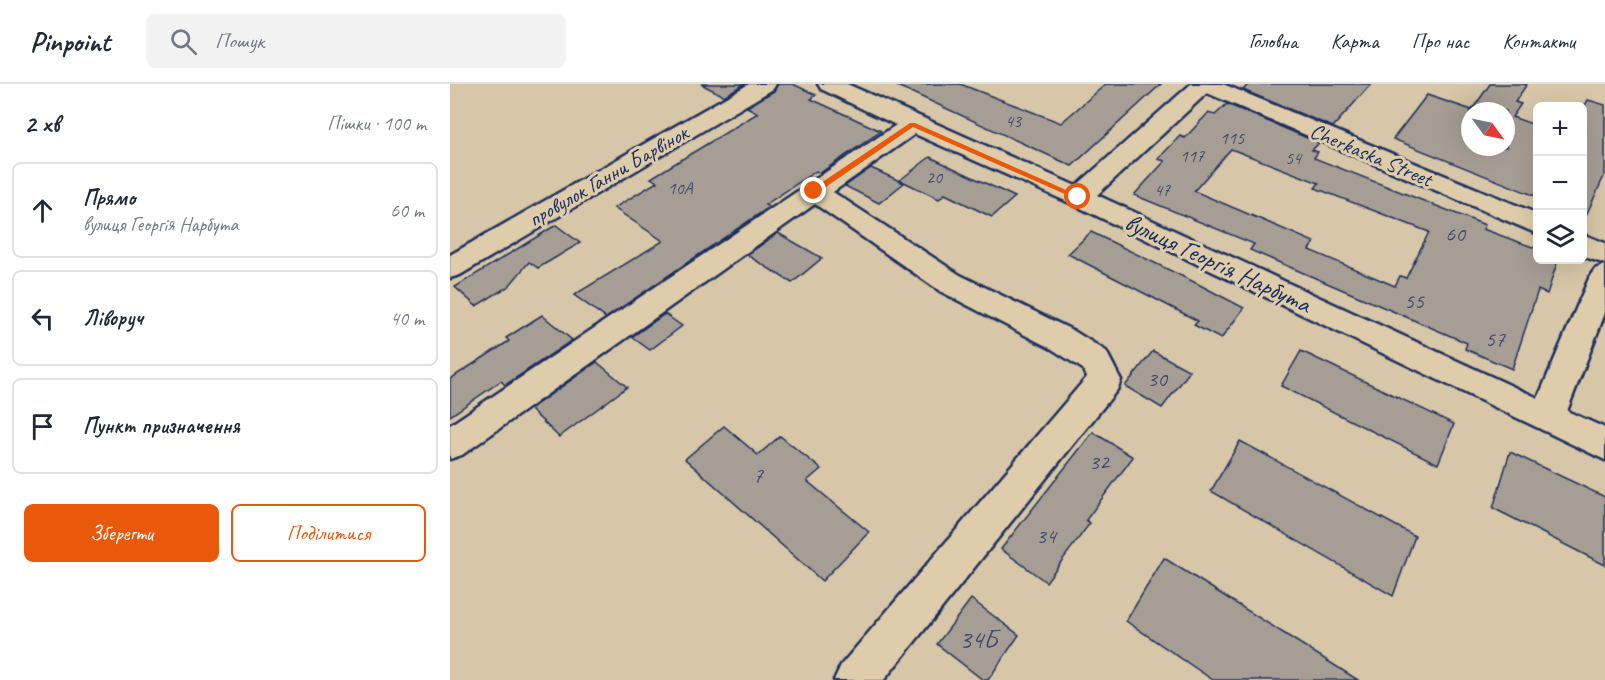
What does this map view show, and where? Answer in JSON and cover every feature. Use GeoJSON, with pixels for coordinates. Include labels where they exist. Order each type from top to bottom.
{"type":"FeatureCollection","features":[{"type":"Feature","properties":{"kind":"street","name":"провулок Ганни Барвінок"},"geometry":{"type":"LineString","coordinates":[[450,268],[765,84]]}},
{"type":"Feature","properties":{"kind":"street","name":"вулиця Георгія Нарбута"},"geometry":{"type":"LineString","coordinates":[[829,84],[1078,197],[1605,445]]}},
{"type":"Feature","properties":{"kind":"street"},"geometry":{"type":"LineString","coordinates":[[1078,197],[1204,84]]}},
{"type":"Feature","properties":{"kind":"street","name":"Cherkaska Street"},"geometry":{"type":"LineString","coordinates":[[1204,84],[1533,223]]}},
{"type":"Feature","properties":{"kind":"street"},"geometry":{"type":"LineString","coordinates":[[450,444],[913,124]]}},
{"type":"Feature","properties":{"kind":"street"},"geometry":{"type":"LineString","coordinates":[[814,191],[950,283],[1063,340],[1095,360],[1105,380],[859,679]]}},
{"type":"Feature","properties":{"kind":"street"},"geometry":{"type":"LineString","coordinates":[[1587,246],[1605,254]]}},
{"type":"Feature","properties":{"kind":"street"},"geometry":{"type":"LineString","coordinates":[[1547,418],[1605,276]]}},
{"type":"Feature","properties":{"kind":"building"},"geometry":{"type":"Polygon","coordinates":[[[701,84],[744,84],[724,96],[701,84]]]}},
{"type":"Feature","properties":{"kind":"building"},"geometry":{"type":"Polygon","coordinates":[[[778,84],[793,84],[816,95],[811,99],[881,131],[820,173],[816,171],[765,205],[769,207],[606,318],[574,295],[663,241],[614,208],[657,182],[651,178],[758,113],[747,107],[774,91],[778,84]]]}},
{"type":"Feature","properties":{"kind":"building"},"geometry":{"type":"Polygon","coordinates":[[[893,84],[960,84],[1061,123],[1106,84],[1161,84],[1072,166],[893,84]]]}},
{"type":"Feature","properties":{"kind":"building"},"geometry":{"type":"Polygon","coordinates":[[[1249,84],[1371,84],[1333,127],[1243,90],[1249,84]]]}},
{"type":"Feature","properties":{"kind":"building"},"geometry":{"type":"Polygon","coordinates":[[[1490,84],[1527,84],[1515,102],[1478,102],[1490,84]]]}},
{"type":"Feature","properties":{"kind":"building"},"geometry":{"type":"Polygon","coordinates":[[[1427,95],[1461,106],[1461,156],[1515,156],[1515,118],[1533,124],[1533,195],[1393,139],[1427,95]]]}},
{"type":"Feature","properties":{"kind":"building"},"geometry":{"type":"Polygon","coordinates":[[[1588,100],[1605,105],[1605,174],[1587,213],[1587,102],[1588,100]]]}},
{"type":"Feature","properties":{"kind":"building"},"geometry":{"type":"Polygon","coordinates":[[[1515,102],[1521,104],[1515,113],[1515,102]]]}},
{"type":"Feature","properties":{"kind":"building"},"geometry":{"type":"Polygon","coordinates":[[[1227,104],[1319,143],[1312,150],[1318,152],[1314,158],[1485,225],[1483,229],[1533,247],[1533,264],[1557,264],[1547,294],[1538,290],[1512,369],[1465,349],[1467,343],[1250,250],[1254,244],[1134,195],[1165,161],[1158,159],[1180,136],[1185,138],[1208,113],[1215,115],[1227,104]],[[1231,149],[1194,191],[1314,242],[1309,250],[1395,286],[1400,276],[1406,278],[1429,232],[1315,188],[1319,183],[1231,149]]]}},
{"type":"Feature","properties":{"kind":"building"},"geometry":{"type":"Polygon","coordinates":[[[930,157],[1015,197],[992,217],[945,194],[939,199],[900,180],[930,157]]]}},
{"type":"Feature","properties":{"kind":"building"},"geometry":{"type":"Polygon","coordinates":[[[871,168],[904,183],[879,203],[845,186],[871,168]]]}},
{"type":"Feature","properties":{"kind":"building"},"geometry":{"type":"Polygon","coordinates":[[[556,225],[580,243],[538,268],[529,262],[509,286],[476,306],[455,287],[556,225]]]}},
{"type":"Feature","properties":{"kind":"building"},"geometry":{"type":"Polygon","coordinates":[[[1091,232],[1244,308],[1221,339],[1194,325],[1198,321],[1068,254],[1091,232]]]}},
{"type":"Feature","properties":{"kind":"building"},"geometry":{"type":"Polygon","coordinates":[[[778,233],[822,258],[792,283],[747,255],[778,233]]]}},
{"type":"Feature","properties":{"kind":"building"},"geometry":{"type":"Polygon","coordinates":[[[665,314],[682,326],[650,350],[632,337],[665,314]]]}},
{"type":"Feature","properties":{"kind":"building"},"geometry":{"type":"Polygon","coordinates":[[[542,315],[572,340],[505,385],[501,381],[450,416],[450,379],[509,341],[506,338],[542,315]]]}},
{"type":"Feature","properties":{"kind":"building"},"geometry":{"type":"Polygon","coordinates":[[[1153,351],[1190,371],[1162,408],[1125,386],[1153,351]]]}},
{"type":"Feature","properties":{"kind":"building"},"geometry":{"type":"Polygon","coordinates":[[[1301,351],[1454,424],[1438,464],[1281,386],[1301,351]]]}},
{"type":"Feature","properties":{"kind":"building"},"geometry":{"type":"Polygon","coordinates":[[[597,362],[627,387],[559,437],[530,409],[597,362]]]}},
{"type":"Feature","properties":{"kind":"building"},"geometry":{"type":"Polygon","coordinates":[[[724,426],[758,455],[780,436],[821,469],[807,481],[869,532],[822,581],[685,459],[724,426]]]}},
{"type":"Feature","properties":{"kind":"building"},"geometry":{"type":"Polygon","coordinates":[[[1093,432],[1133,457],[1086,520],[1090,523],[1046,582],[1001,549],[1093,432]]]}},
{"type":"Feature","properties":{"kind":"building"},"geometry":{"type":"Polygon","coordinates":[[[1240,441],[1415,536],[1393,596],[1211,491],[1240,441]]]}},
{"type":"Feature","properties":{"kind":"building"},"geometry":{"type":"Polygon","coordinates":[[[1510,452],[1605,497],[1605,565],[1493,508],[1510,452]]]}},
{"type":"Feature","properties":{"kind":"building"},"geometry":{"type":"Polygon","coordinates":[[[1164,558],[1358,680],[1213,680],[1126,621],[1164,558]]]}},
{"type":"Feature","properties":{"kind":"building"},"geometry":{"type":"Polygon","coordinates":[[[971,599],[1019,635],[988,680],[983,680],[937,644],[971,599]]]}},
{"type":"Feature","properties":{"kind":"route"},"geometry":{"type":"LineString","coordinates":[[814,191],[913,124],[1078,197]]}}]}
